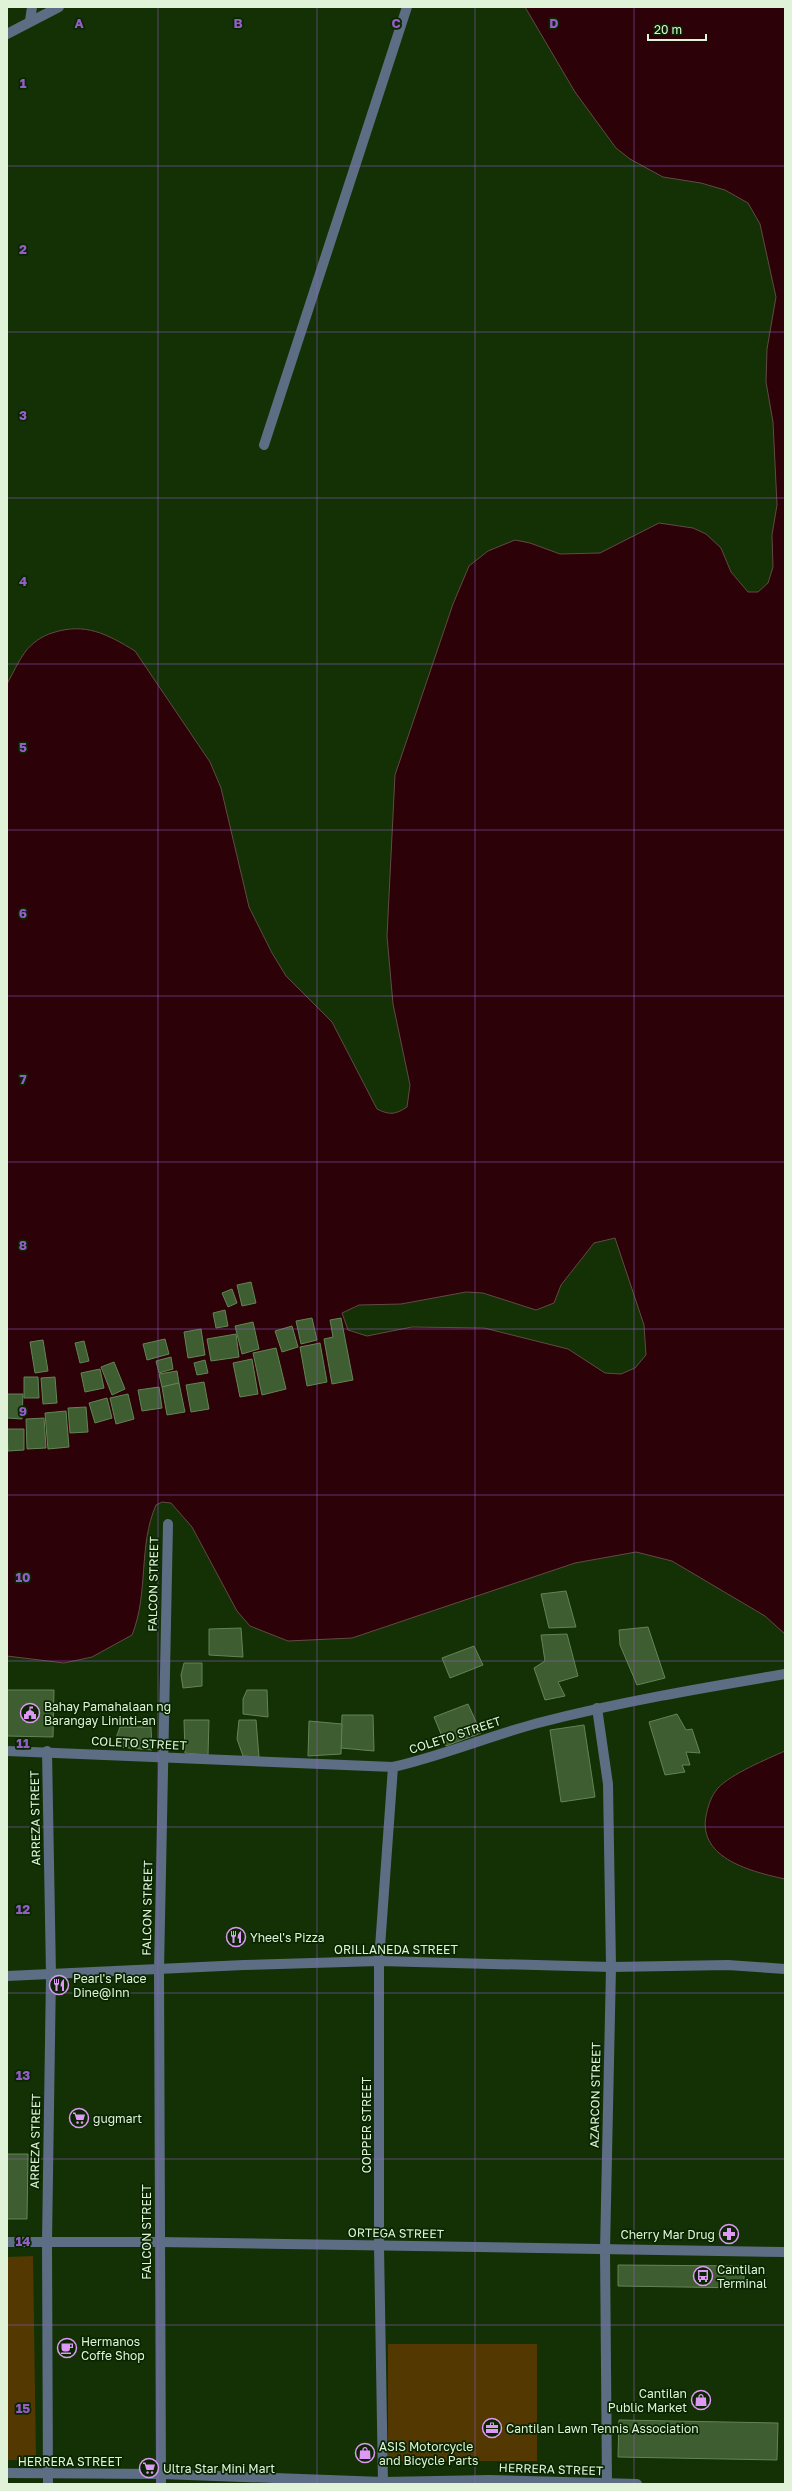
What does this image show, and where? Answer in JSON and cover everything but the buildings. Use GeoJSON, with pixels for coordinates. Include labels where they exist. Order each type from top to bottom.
{"type":"FeatureCollection","features":[{"type":"Feature","properties":{"kind":"street"},"geometry":{"type":"LineString","coordinates":[[30,21],[32,7]]}},
{"type":"Feature","properties":{"kind":"street"},"geometry":{"type":"LineString","coordinates":[[7,34],[58,7]]}},
{"type":"Feature","properties":{"kind":"street"},"geometry":{"type":"LineString","coordinates":[[264,445],[407,7]]}},
{"type":"Feature","properties":{"kind":"street","name":"FALCON STREET"},"geometry":{"type":"LineString","coordinates":[[161,2479],[159,1970],[162,1758],[168,1524]]}},
{"type":"Feature","properties":{"kind":"street","name":"COLETO STREET"},"geometry":{"type":"LineString","coordinates":[[7,1751],[47,1751],[162,1758],[393,1767],[432,1758],[506,1732],[597,1708],[785,1674]]}},
{"type":"Feature","properties":{"kind":"street","name":"AZARCON STREET"},"geometry":{"type":"LineString","coordinates":[[597,1708],[608,1784],[611,1967],[605,2250],[608,2484]]}},
{"type":"Feature","properties":{"kind":"street","name":"ARREZA STREET"},"geometry":{"type":"LineString","coordinates":[[47,1751],[51,1974],[47,2242],[48,2479]]}},
{"type":"Feature","properties":{"kind":"street","name":"COPPER STREET"},"geometry":{"type":"LineString","coordinates":[[383,2483],[379,2246],[379,1962],[393,1767]]}},
{"type":"Feature","properties":{"kind":"street","name":"ORILLANEDA STREET"},"geometry":{"type":"LineString","coordinates":[[7,1976],[244,1965],[379,1962],[611,1967],[728,1965],[785,1969]]}},
{"type":"Feature","properties":{"kind":"street","name":"ORTEGA STREET"},"geometry":{"type":"LineString","coordinates":[[7,2242],[159,2242],[785,2252]]}},
{"type":"Feature","properties":{"kind":"street","name":"HERRERA STREET"},"geometry":{"type":"LineString","coordinates":[[7,2473],[48,2479],[161,2479],[383,2483],[489,2480],[637,2484]]}},
{"type":"Feature","properties":{"kind":"shaded area"},"geometry":{"type":"Polygon","coordinates":[[[525,7],[785,7],[785,1634],[765,1616],[672,1561],[636,1552],[575,1563],[352,1638],[288,1641],[250,1626],[237,1611],[192,1527],[171,1503],[162,1502],[156,1505],[150,1521],[140,1603],[132,1635],[92,1657],[64,1663],[7,1656],[7,684],[25,652],[34,643],[45,636],[64,630],[75,629],[85,629],[105,635],[135,651],[210,762],[221,788],[249,907],[272,953],[286,976],[332,1022],[377,1109],[389,1113],[395,1113],[407,1107],[410,1085],[393,1004],[387,936],[395,775],[453,604],[469,566],[488,551],[515,540],[530,543],[560,554],[600,553],[659,523],[693,528],[706,534],[721,548],[731,572],[748,592],[758,592],[768,583],[773,567],[772,535],[777,505],[773,422],[766,382],[767,349],[776,297],[760,224],[748,203],[725,190],[701,183],[663,177],[630,159],[616,148],[575,92],[525,7]],[[615,1238],[594,1243],[561,1285],[554,1303],[536,1310],[483,1293],[466,1292],[401,1304],[359,1305],[342,1313],[348,1330],[367,1336],[412,1327],[484,1328],[568,1349],[605,1373],[621,1374],[635,1368],[646,1355],[644,1325],[615,1238]]]}},
{"type":"Feature","properties":{"kind":"shaded area"},"geometry":{"type":"Polygon","coordinates":[[[785,1751],[785,1879],[744,1867],[730,1861],[719,1853],[710,1843],[706,1831],[706,1816],[716,1791],[731,1777],[785,1751]]]}},
{"type":"Feature","properties":{"kind":"shaded area"},"geometry":{"type":"Polygon","coordinates":[[[33,2256],[36,2460],[7,2460],[7,2257],[33,2256]]]}},
{"type":"Feature","properties":{"kind":"shaded area"},"geometry":{"type":"Polygon","coordinates":[[[388,2344],[537,2344],[537,2461],[388,2461],[388,2344]]]}},
{"type":"Feature","properties":{"kind":"place","name":"Bahay Pamahalaan ng Barangay Lininti-an"},"geometry":{"type":"Point","coordinates":[30,1713]}},
{"type":"Feature","properties":{"kind":"place","name":"Yheel's Pizza"},"geometry":{"type":"Point","coordinates":[236,1937]}},
{"type":"Feature","properties":{"kind":"place","name":"Pearl's Place Dine@Inn"},"geometry":{"type":"Point","coordinates":[59,1985]}},
{"type":"Feature","properties":{"kind":"place","name":"gugmart"},"geometry":{"type":"Point","coordinates":[79,2118]}},
{"type":"Feature","properties":{"kind":"place","name":"Cherry Mar Drug"},"geometry":{"type":"Point","coordinates":[729,2234]}},
{"type":"Feature","properties":{"kind":"place","name":"Cantilan Terminal"},"geometry":{"type":"Point","coordinates":[703,2276]}},
{"type":"Feature","properties":{"kind":"place","name":"Hermanos Coffe Shop"},"geometry":{"type":"Point","coordinates":[67,2348]}},
{"type":"Feature","properties":{"kind":"place","name":"Cantilan Public Market"},"geometry":{"type":"Point","coordinates":[701,2400]}},
{"type":"Feature","properties":{"kind":"place","name":"Cantilan Lawn Tennis Association"},"geometry":{"type":"Point","coordinates":[492,2428]}},
{"type":"Feature","properties":{"kind":"place","name":"ASIS Motorcycle and Bicycle Parts"},"geometry":{"type":"Point","coordinates":[365,2453]}},
{"type":"Feature","properties":{"kind":"place","name":"Ultra Star Mini Mart"},"geometry":{"type":"Point","coordinates":[149,2468]}}]}
